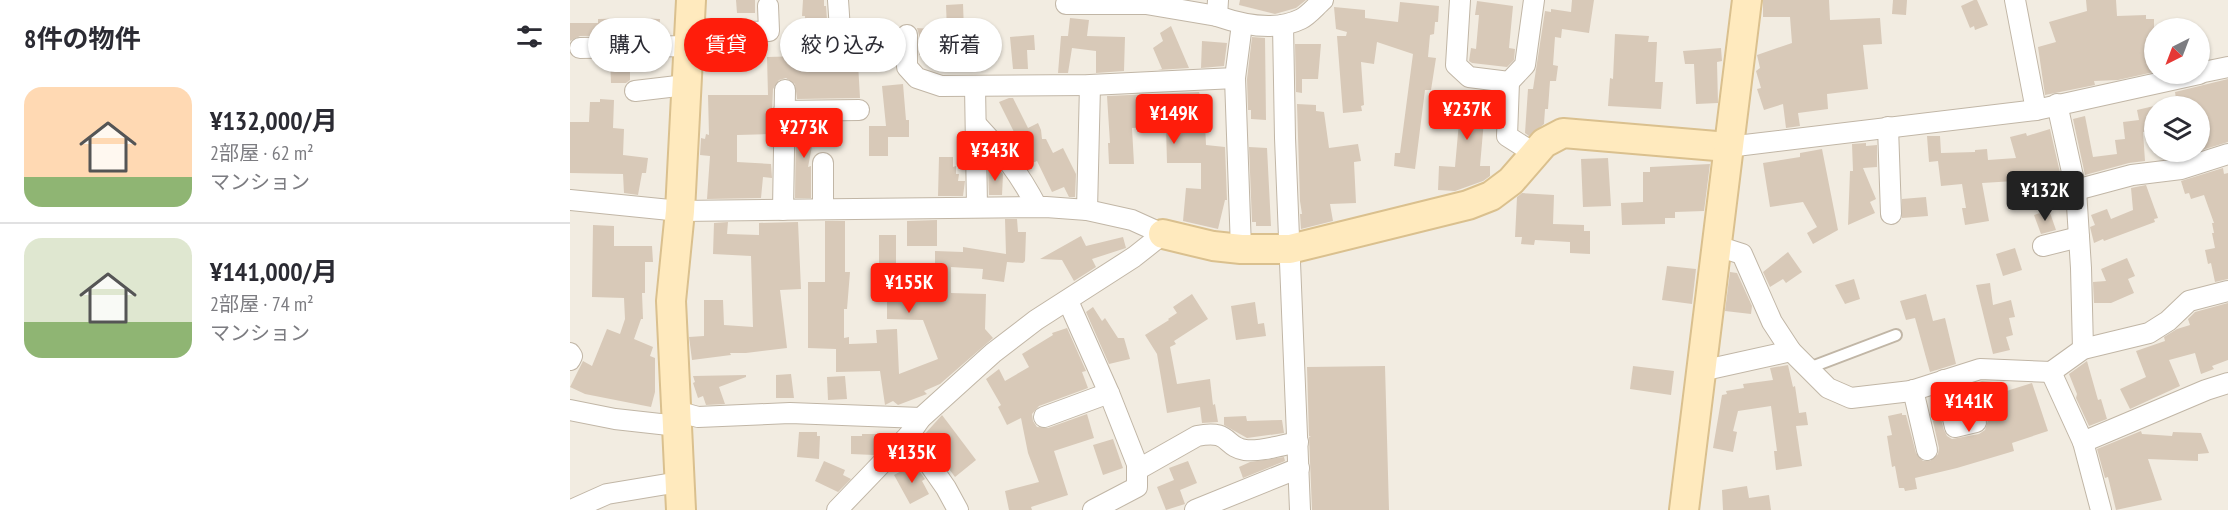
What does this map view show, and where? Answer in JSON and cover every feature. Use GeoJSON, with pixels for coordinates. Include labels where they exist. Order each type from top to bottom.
{"type":"FeatureCollection","features":[{"type":"Feature","properties":{"kind":"street"},"geometry":{"type":"LineString","coordinates":[[690,18],[691,0]]}},
{"type":"Feature","properties":{"kind":"street"},"geometry":{"type":"LineString","coordinates":[[838,0],[839,18]]}},
{"type":"Feature","properties":{"kind":"street"},"geometry":{"type":"LineString","coordinates":[[1066,4],[1146,4],[1217,8],[1242,24],[1283,25],[1303,18],[1323,0]]}},
{"type":"Feature","properties":{"kind":"street"},"geometry":{"type":"LineString","coordinates":[[1460,0],[1456,65],[1469,77],[1509,82]]}},
{"type":"Feature","properties":{"kind":"street"},"geometry":{"type":"LineString","coordinates":[[1534,0],[1525,65],[1509,82],[1507,136],[1534,154]]}},
{"type":"Feature","properties":{"kind":"street"},"geometry":{"type":"LineString","coordinates":[[1684,510],[1747,0]]}},
{"type":"Feature","properties":{"kind":"street"},"geometry":{"type":"LineString","coordinates":[[2015,0],[2036,110]]}},
{"type":"Feature","properties":{"kind":"street"},"geometry":{"type":"LineString","coordinates":[[768,6],[768,31]]}},
{"type":"Feature","properties":{"kind":"street"},"geometry":{"type":"LineString","coordinates":[[1240,249],[1234,78],[1242,24]]}},
{"type":"Feature","properties":{"kind":"street"},"geometry":{"type":"LineString","coordinates":[[1283,25],[1300,510]]}},
{"type":"Feature","properties":{"kind":"street"},"geometry":{"type":"LineString","coordinates":[[907,35],[907,67],[917,78],[941,86],[1090,85],[1234,78]]}},
{"type":"Feature","properties":{"kind":"street"},"geometry":{"type":"LineString","coordinates":[[579,48],[684,40]]}},
{"type":"Feature","properties":{"kind":"street"},"geometry":{"type":"LineString","coordinates":[[2210,71],[2228,67]]}},
{"type":"Feature","properties":{"kind":"street"},"geometry":{"type":"LineString","coordinates":[[571,510],[607,494],[680,496],[671,301],[680,211],[687,72]]}},
{"type":"Feature","properties":{"kind":"street"},"geometry":{"type":"LineString","coordinates":[[570,200],[680,211],[977,207],[1087,210],[1132,220],[1163,234],[1214,246],[1240,249],[1290,249],[1468,205],[1491,196],[1510,182],[1544,143],[1563,133],[1728,147],[2036,110],[2149,84]]}},
{"type":"Feature","properties":{"kind":"street"},"geometry":{"type":"LineString","coordinates":[[1087,210],[1090,85]]}},
{"type":"Feature","properties":{"kind":"street"},"geometry":{"type":"LineString","coordinates":[[635,91],[686,86]]}},
{"type":"Feature","properties":{"kind":"street"},"geometry":{"type":"LineString","coordinates":[[975,86],[977,207]]}},
{"type":"Feature","properties":{"kind":"street"},"geometry":{"type":"LineString","coordinates":[[783,210],[784,90]]}},
{"type":"Feature","properties":{"kind":"street"},"geometry":{"type":"LineString","coordinates":[[2057,104],[2076,190],[2083,349]]}},
{"type":"Feature","properties":{"kind":"street"},"geometry":{"type":"LineString","coordinates":[[784,111],[859,110]]}},
{"type":"Feature","properties":{"kind":"street"},"geometry":{"type":"LineString","coordinates":[[976,123],[1009,160],[1037,207]]}},
{"type":"Feature","properties":{"kind":"street"},"geometry":{"type":"LineString","coordinates":[[1888,128],[1891,214]]}},
{"type":"Feature","properties":{"kind":"street"},"geometry":{"type":"LineString","coordinates":[[2076,190],[2132,175],[2181,169],[2228,154]]}},
{"type":"Feature","properties":{"kind":"street"},"geometry":{"type":"LineString","coordinates":[[823,210],[824,163]]}},
{"type":"Feature","properties":{"kind":"street"},"geometry":{"type":"LineString","coordinates":[[837,510],[909,435],[921,418],[993,353],[1036,320],[1134,257],[1163,234]]}},
{"type":"Feature","properties":{"kind":"street"},"geometry":{"type":"LineString","coordinates":[[2043,246],[2079,237]]}},
{"type":"Feature","properties":{"kind":"street"},"geometry":{"type":"LineString","coordinates":[[1717,246],[1742,254],[1772,322],[1791,351],[1828,388],[1851,398],[1913,390],[1980,369],[2051,372],[2083,349],[2149,333],[2168,321],[2189,301],[2228,291]]}},
{"type":"Feature","properties":{"kind":"street"},"geometry":{"type":"LineString","coordinates":[[1068,301],[1109,393],[1137,464],[1137,487],[1093,510]]}},
{"type":"Feature","properties":{"kind":"street"},"geometry":{"type":"LineString","coordinates":[[1701,371],[1791,351]]}},
{"type":"Feature","properties":{"kind":"street"},"geometry":{"type":"LineString","coordinates":[[570,353],[572,356],[570,360]]}},
{"type":"Feature","properties":{"kind":"street"},"geometry":{"type":"LineString","coordinates":[[2051,372],[2083,442],[2101,510]]}},
{"type":"Feature","properties":{"kind":"street"},"geometry":{"type":"LineString","coordinates":[[1944,380],[1955,427],[1976,422]]}},
{"type":"Feature","properties":{"kind":"street"},"geometry":{"type":"LineString","coordinates":[[2083,442],[2206,390],[2228,383]]}},
{"type":"Feature","properties":{"kind":"street"},"geometry":{"type":"LineString","coordinates":[[1913,390],[1927,450]]}},
{"type":"Feature","properties":{"kind":"street"},"geometry":{"type":"LineString","coordinates":[[1044,417],[1109,393]]}},
{"type":"Feature","properties":{"kind":"street"},"geometry":{"type":"LineString","coordinates":[[570,410],[615,419],[678,427],[698,417],[790,412],[921,418]]}},
{"type":"Feature","properties":{"kind":"street"},"geometry":{"type":"LineString","coordinates":[[678,427],[693,510]]}},
{"type":"Feature","properties":{"kind":"street"},"geometry":{"type":"LineString","coordinates":[[1137,470],[1197,436],[1208,434],[1219,434],[1240,448],[1248,450],[1298,442]]}},
{"type":"Feature","properties":{"kind":"street"},"geometry":{"type":"LineString","coordinates":[[909,435],[946,488],[958,510]]}},
{"type":"Feature","properties":{"kind":"street"},"geometry":{"type":"LineString","coordinates":[[1195,510],[1299,468]]}},
{"type":"Feature","properties":{"kind":"lane"},"geometry":{"type":"LineString","coordinates":[[1809,368],[1896,335]]}},
{"type":"Feature","properties":{"kind":"building"},"geometry":{"type":"Polygon","coordinates":[[[736,0],[755,0],[755,13],[737,13],[736,0]]]}},
{"type":"Feature","properties":{"kind":"building"},"geometry":{"type":"Polygon","coordinates":[[[803,0],[824,0],[827,18],[802,16],[803,0]]]}},
{"type":"Feature","properties":{"kind":"building"},"geometry":{"type":"Polygon","coordinates":[[[1240,0],[1306,0],[1296,8],[1275,14],[1239,5],[1240,0]]]}},
{"type":"Feature","properties":{"kind":"building"},"geometry":{"type":"Polygon","coordinates":[[[1572,0],[1594,0],[1589,33],[1562,29],[1561,38],[1555,37],[1553,65],[1558,66],[1556,81],[1550,81],[1548,109],[1545,109],[1544,124],[1529,136],[1525,133],[1528,89],[1533,89],[1545,11],[1551,12],[1551,9],[1571,12],[1572,0]]]}},
{"type":"Feature","properties":{"kind":"building"},"geometry":{"type":"Polygon","coordinates":[[[1763,0],[1829,0],[1830,20],[1880,18],[1882,44],[1863,45],[1868,89],[1827,94],[1828,109],[1798,113],[1800,126],[1786,128],[1783,104],[1764,110],[1757,89],[1761,88],[1756,71],[1760,68],[1757,55],[1792,43],[1790,17],[1763,17],[1763,0]]]}},
{"type":"Feature","properties":{"kind":"building"},"geometry":{"type":"Polygon","coordinates":[[[1893,0],[1907,0],[1906,15],[1892,14],[1893,0]]]}},
{"type":"Feature","properties":{"kind":"building"},"geometry":{"type":"Polygon","coordinates":[[[1977,0],[1988,25],[1975,30],[1974,26],[1970,28],[1961,6],[1977,0]]]}},
{"type":"Feature","properties":{"kind":"building"},"geometry":{"type":"Polygon","coordinates":[[[2086,0],[2116,0],[2117,16],[2146,15],[2144,18],[2144,74],[2118,80],[2094,81],[2095,85],[2045,95],[2038,47],[2056,42],[2049,22],[2087,11],[2086,0]]]}},
{"type":"Feature","properties":{"kind":"building"},"geometry":{"type":"Polygon","coordinates":[[[1477,1],[1513,6],[1509,48],[1515,49],[1514,60],[1507,67],[1469,61],[1471,48],[1476,49],[1479,15],[1475,15],[1477,1]]]}},
{"type":"Feature","properties":{"kind":"building"},"geometry":{"type":"Polygon","coordinates":[[[1400,2],[1439,6],[1438,22],[1435,22],[1434,34],[1430,35],[1428,57],[1436,58],[1431,90],[1425,90],[1415,169],[1394,166],[1395,153],[1400,153],[1413,54],[1377,42],[1374,64],[1361,62],[1364,105],[1361,106],[1362,111],[1343,113],[1337,36],[1346,36],[1347,32],[1336,29],[1334,7],[1365,10],[1365,18],[1398,22],[1400,2]]]}},
{"type":"Feature","properties":{"kind":"building"},"geometry":{"type":"Polygon","coordinates":[[[963,4],[964,18],[946,18],[946,5],[963,4]]]}},
{"type":"Feature","properties":{"kind":"building"},"geometry":{"type":"Polygon","coordinates":[[[1070,18],[1089,20],[1087,36],[1125,37],[1124,71],[1096,73],[1096,51],[1072,48],[1068,73],[1058,73],[1061,36],[1068,36],[1070,18]]]}},
{"type":"Feature","properties":{"kind":"building"},"geometry":{"type":"Polygon","coordinates":[[[570,23],[588,23],[588,36],[580,36],[570,41],[570,23]]]}},
{"type":"Feature","properties":{"kind":"building"},"geometry":{"type":"Polygon","coordinates":[[[1171,26],[1189,68],[1158,70],[1162,69],[1153,48],[1163,41],[1160,33],[1171,26]]]}},
{"type":"Feature","properties":{"kind":"building"},"geometry":{"type":"Polygon","coordinates":[[[1615,34],[1649,36],[1648,42],[1657,42],[1655,82],[1663,82],[1661,109],[1608,106],[1610,78],[1613,79],[1615,34]]]}},
{"type":"Feature","properties":{"kind":"building"},"geometry":{"type":"Polygon","coordinates":[[[1034,35],[1035,50],[1027,50],[1028,69],[1013,69],[1010,37],[1034,35]]]}},
{"type":"Feature","properties":{"kind":"building"},"geometry":{"type":"Polygon","coordinates":[[[1252,37],[1265,38],[1266,120],[1251,119],[1251,110],[1248,110],[1247,79],[1252,37]]]}},
{"type":"Feature","properties":{"kind":"building"},"geometry":{"type":"Polygon","coordinates":[[[1202,41],[1227,43],[1224,66],[1201,68],[1202,41]]]}},
{"type":"Feature","properties":{"kind":"building"},"geometry":{"type":"Polygon","coordinates":[[[1295,44],[1321,44],[1318,79],[1302,79],[1302,93],[1296,92],[1295,44]]]}},
{"type":"Feature","properties":{"kind":"building"},"geometry":{"type":"Polygon","coordinates":[[[1721,48],[1722,61],[1717,62],[1718,103],[1696,104],[1694,64],[1685,64],[1683,51],[1721,48]]]}},
{"type":"Feature","properties":{"kind":"building"},"geometry":{"type":"Polygon","coordinates":[[[768,57],[780,57],[780,72],[859,72],[860,98],[797,99],[795,84],[786,78],[779,80],[773,89],[772,112],[769,112],[770,134],[737,135],[737,162],[771,164],[772,178],[763,177],[761,198],[707,199],[710,156],[700,155],[701,138],[705,139],[706,134],[709,135],[708,95],[768,95],[768,57]]]}},
{"type":"Feature","properties":{"kind":"building"},"geometry":{"type":"Polygon","coordinates":[[[611,72],[630,72],[630,80],[626,83],[611,83],[611,72]]]}},
{"type":"Feature","properties":{"kind":"building"},"geometry":{"type":"Polygon","coordinates":[[[2228,79],[2228,142],[2210,148],[2210,96],[2176,96],[2175,92],[2228,79]]]}},
{"type":"Feature","properties":{"kind":"building"},"geometry":{"type":"Polygon","coordinates":[[[903,84],[906,120],[909,120],[909,137],[888,137],[888,156],[869,156],[869,126],[886,126],[882,86],[903,84]]]}},
{"type":"Feature","properties":{"kind":"building"},"geometry":{"type":"Polygon","coordinates":[[[1199,92],[1204,102],[1206,145],[1225,147],[1227,200],[1225,200],[1218,229],[1183,221],[1186,188],[1201,189],[1201,163],[1167,163],[1166,126],[1132,128],[1134,164],[1109,164],[1107,96],[1199,92]]]}},
{"type":"Feature","properties":{"kind":"building"},"geometry":{"type":"Polygon","coordinates":[[[1443,96],[1474,100],[1475,97],[1496,99],[1495,122],[1484,120],[1480,166],[1490,166],[1490,176],[1483,181],[1455,191],[1438,190],[1439,166],[1455,167],[1459,122],[1442,121],[1443,96]]]}},
{"type":"Feature","properties":{"kind":"building"},"geometry":{"type":"Polygon","coordinates":[[[1013,98],[1028,128],[1038,123],[1042,139],[1046,139],[1053,153],[1063,148],[1076,174],[1075,197],[1069,197],[1064,187],[1052,192],[1037,161],[1030,164],[999,102],[1013,98]]]}},
{"type":"Feature","properties":{"kind":"building"},"geometry":{"type":"Polygon","coordinates":[[[600,99],[614,100],[613,128],[624,129],[623,155],[648,158],[646,173],[642,173],[638,195],[624,193],[623,174],[570,173],[570,122],[589,122],[590,102],[600,102],[600,99]]]}},
{"type":"Feature","properties":{"kind":"building"},"geometry":{"type":"Polygon","coordinates":[[[1297,104],[1316,105],[1316,111],[1324,112],[1329,148],[1358,144],[1361,161],[1354,162],[1356,203],[1330,204],[1333,221],[1301,229],[1300,214],[1302,214],[1297,104]]]}},
{"type":"Feature","properties":{"kind":"building"},"geometry":{"type":"Polygon","coordinates":[[[2144,108],[2144,161],[2085,175],[2073,119],[2085,116],[2093,157],[2117,154],[2115,140],[2125,139],[2123,122],[2139,120],[2137,110],[2144,108]]]}},
{"type":"Feature","properties":{"kind":"building"},"geometry":{"type":"Polygon","coordinates":[[[796,123],[817,123],[817,137],[814,136],[808,167],[811,166],[811,198],[795,198],[796,123]]]}},
{"type":"Feature","properties":{"kind":"building"},"geometry":{"type":"Polygon","coordinates":[[[2050,129],[2061,177],[2032,183],[2031,180],[1982,183],[1989,221],[1965,225],[1962,208],[1966,208],[1962,184],[1941,186],[1938,161],[1929,162],[1927,136],[1940,136],[1941,153],[1975,152],[1975,150],[1987,149],[1988,160],[2016,158],[2010,137],[2026,133],[2027,136],[2050,129]]]}},
{"type":"Feature","properties":{"kind":"building"},"geometry":{"type":"Polygon","coordinates":[[[1866,143],[1866,146],[1877,145],[1877,167],[1863,168],[1876,199],[1870,202],[1875,213],[1848,225],[1850,171],[1853,171],[1852,144],[1866,143]]]}},
{"type":"Feature","properties":{"kind":"building"},"geometry":{"type":"Polygon","coordinates":[[[1249,147],[1267,148],[1271,226],[1256,226],[1256,222],[1252,222],[1249,147]]]}},
{"type":"Feature","properties":{"kind":"building"},"geometry":{"type":"Polygon","coordinates":[[[1822,149],[1838,230],[1813,244],[1807,233],[1817,227],[1803,202],[1770,207],[1763,163],[1800,157],[1800,153],[1822,149]]]}},
{"type":"Feature","properties":{"kind":"building"},"geometry":{"type":"Polygon","coordinates":[[[939,157],[953,157],[953,167],[956,166],[956,174],[959,174],[958,181],[965,181],[963,196],[938,196],[939,157]]]}},
{"type":"Feature","properties":{"kind":"building"},"geometry":{"type":"Polygon","coordinates":[[[1608,158],[1611,206],[1583,207],[1581,159],[1608,158]]]}},
{"type":"Feature","properties":{"kind":"building"},"geometry":{"type":"Polygon","coordinates":[[[1710,164],[1704,211],[1675,212],[1675,218],[1665,218],[1665,224],[1622,225],[1621,203],[1643,202],[1643,172],[1650,172],[1650,167],[1710,164]]]}},
{"type":"Feature","properties":{"kind":"building"},"geometry":{"type":"Polygon","coordinates":[[[988,168],[999,169],[1003,174],[1002,195],[989,195],[988,168]]]}},
{"type":"Feature","properties":{"kind":"building"},"geometry":{"type":"Polygon","coordinates":[[[2223,168],[2224,174],[2228,173],[2228,279],[2215,282],[2211,263],[2208,264],[2205,250],[2215,248],[2212,233],[2214,233],[2212,223],[2214,223],[2204,195],[2191,199],[2189,193],[2185,194],[2181,181],[2223,168]]]}},
{"type":"Feature","properties":{"kind":"building"},"geometry":{"type":"Polygon","coordinates":[[[2146,185],[2158,218],[2154,219],[2155,222],[2094,243],[2090,227],[2095,225],[2091,215],[2107,209],[2111,219],[2133,210],[2131,188],[2146,185]]]}},
{"type":"Feature","properties":{"kind":"building"},"geometry":{"type":"Polygon","coordinates":[[[1522,193],[1554,195],[1553,224],[1584,225],[1584,231],[1590,231],[1590,254],[1570,253],[1570,242],[1535,240],[1534,245],[1521,244],[1522,237],[1515,237],[1517,197],[1522,193]]]}},
{"type":"Feature","properties":{"kind":"building"},"geometry":{"type":"Polygon","coordinates":[[[1926,197],[1928,216],[1902,218],[1902,199],[1926,197]]]}},
{"type":"Feature","properties":{"kind":"building"},"geometry":{"type":"Polygon","coordinates":[[[2049,210],[2056,230],[2041,234],[2034,215],[2049,210]]]}},
{"type":"Feature","properties":{"kind":"building"},"geometry":{"type":"Polygon","coordinates":[[[1005,219],[1017,219],[1018,232],[1026,232],[1025,261],[1023,263],[1007,262],[1004,282],[982,279],[983,269],[951,267],[951,293],[986,294],[985,329],[993,338],[940,384],[924,391],[927,394],[898,405],[893,401],[885,405],[880,371],[836,372],[836,349],[808,348],[808,282],[825,282],[825,221],[845,221],[845,272],[850,272],[847,309],[844,309],[844,338],[849,337],[849,344],[877,343],[876,330],[897,329],[899,374],[938,359],[923,320],[887,319],[887,275],[935,275],[935,251],[963,252],[963,247],[1006,254],[1005,219]]]}},
{"type":"Feature","properties":{"kind":"building"},"geometry":{"type":"Polygon","coordinates":[[[937,220],[937,246],[907,246],[907,221],[937,220]]]}},
{"type":"Feature","properties":{"kind":"building"},"geometry":{"type":"Polygon","coordinates":[[[728,222],[727,234],[759,235],[759,223],[798,222],[801,289],[780,290],[787,348],[730,353],[731,355],[692,360],[689,337],[704,336],[704,300],[723,300],[724,325],[753,327],[751,256],[713,254],[714,223],[728,222]]]}},
{"type":"Feature","properties":{"kind":"building"},"geometry":{"type":"Polygon","coordinates":[[[593,225],[614,226],[614,246],[652,246],[653,262],[645,262],[645,293],[642,293],[643,319],[641,319],[634,339],[653,347],[650,356],[655,358],[655,392],[651,407],[585,394],[570,387],[583,361],[592,366],[607,329],[620,334],[625,319],[624,298],[592,297],[593,225]]]}},
{"type":"Feature","properties":{"kind":"building"},"geometry":{"type":"Polygon","coordinates":[[[879,235],[896,235],[896,270],[884,270],[883,265],[879,265],[879,235]]]}},
{"type":"Feature","properties":{"kind":"building"},"geometry":{"type":"Polygon","coordinates":[[[1081,236],[1086,246],[1123,237],[1126,248],[1092,259],[1096,267],[1074,281],[1062,260],[1040,259],[1081,236]]]}},
{"type":"Feature","properties":{"kind":"building"},"geometry":{"type":"Polygon","coordinates":[[[2015,248],[2022,270],[2003,276],[1996,254],[2015,248]]]}},
{"type":"Feature","properties":{"kind":"building"},"geometry":{"type":"Polygon","coordinates":[[[1788,252],[1802,272],[1786,283],[1783,279],[1770,287],[1763,272],[1788,252]]]}},
{"type":"Feature","properties":{"kind":"building"},"geometry":{"type":"Polygon","coordinates":[[[2127,258],[2135,276],[2128,279],[2134,293],[2111,303],[2094,303],[2093,282],[2106,281],[2101,269],[2127,258]]]}},
{"type":"Feature","properties":{"kind":"building"},"geometry":{"type":"Polygon","coordinates":[[[1667,266],[1696,269],[1692,304],[1662,300],[1667,266]]]}},
{"type":"Feature","properties":{"kind":"building"},"geometry":{"type":"Polygon","coordinates":[[[1730,272],[1737,273],[1752,306],[1751,314],[1725,311],[1730,272]]]}},
{"type":"Feature","properties":{"kind":"building"},"geometry":{"type":"Polygon","coordinates":[[[1854,279],[1860,299],[1845,304],[1835,285],[1854,279]]]}},
{"type":"Feature","properties":{"kind":"building"},"geometry":{"type":"Polygon","coordinates":[[[1990,283],[1993,305],[2011,300],[2015,317],[2009,318],[2013,335],[2006,337],[2010,350],[1993,354],[1976,285],[1990,283]]]}},
{"type":"Feature","properties":{"kind":"building"},"geometry":{"type":"Polygon","coordinates":[[[1192,294],[1208,319],[1174,341],[1176,344],[1170,347],[1177,384],[1210,379],[1213,405],[1215,404],[1218,422],[1202,423],[1200,407],[1167,413],[1157,354],[1145,335],[1169,320],[1177,313],[1173,307],[1192,294]]]}},
{"type":"Feature","properties":{"kind":"building"},"geometry":{"type":"Polygon","coordinates":[[[1926,294],[1933,321],[1945,318],[1956,364],[1930,372],[1915,318],[1906,320],[1900,301],[1926,294]]]}},
{"type":"Feature","properties":{"kind":"building"},"geometry":{"type":"Polygon","coordinates":[[[1255,302],[1258,324],[1264,323],[1266,336],[1236,340],[1231,306],[1255,302]]]}},
{"type":"Feature","properties":{"kind":"building"},"geometry":{"type":"Polygon","coordinates":[[[2228,303],[2228,360],[2212,366],[2214,369],[2201,374],[2195,353],[2169,360],[2180,386],[2130,409],[2120,389],[2146,377],[2136,351],[2165,341],[2164,337],[2177,329],[2190,325],[2188,319],[2195,312],[2228,303]]]}},
{"type":"Feature","properties":{"kind":"building"},"geometry":{"type":"Polygon","coordinates":[[[1093,307],[1102,321],[1105,318],[1118,338],[1124,338],[1130,359],[1109,364],[1086,312],[1093,307]]]}},
{"type":"Feature","properties":{"kind":"building"},"geometry":{"type":"Polygon","coordinates":[[[1067,328],[1086,371],[1082,372],[1088,388],[1039,406],[1032,414],[1033,421],[1037,427],[1048,428],[1087,414],[1094,438],[1054,451],[1068,495],[1031,507],[1032,510],[1009,510],[1005,491],[1039,482],[1028,453],[1021,418],[1007,425],[998,407],[1001,405],[986,379],[999,369],[1005,381],[1029,367],[1022,354],[1053,335],[1052,333],[1067,328]]]}},
{"type":"Feature","properties":{"kind":"building"},"geometry":{"type":"Polygon","coordinates":[[[2087,361],[2098,400],[2101,399],[2107,419],[2089,426],[2076,398],[2077,394],[2069,374],[2087,361]]]}},
{"type":"Feature","properties":{"kind":"building"},"geometry":{"type":"Polygon","coordinates":[[[1788,365],[1793,387],[1795,386],[1799,413],[1806,412],[1808,425],[1796,426],[1802,466],[1776,470],[1774,451],[1777,451],[1771,406],[1738,411],[1733,431],[1737,432],[1733,452],[1713,448],[1722,395],[1727,394],[1726,391],[1744,388],[1743,384],[1773,380],[1770,368],[1788,365]]]}},
{"type":"Feature","properties":{"kind":"building"},"geometry":{"type":"Polygon","coordinates":[[[1385,366],[1389,510],[1312,510],[1307,367],[1385,366]]]}},
{"type":"Feature","properties":{"kind":"building"},"geometry":{"type":"Polygon","coordinates":[[[1633,366],[1674,371],[1671,395],[1630,389],[1633,366]]]}},
{"type":"Feature","properties":{"kind":"building"},"geometry":{"type":"Polygon","coordinates":[[[791,374],[794,398],[776,398],[776,375],[791,374]]]}},
{"type":"Feature","properties":{"kind":"building"},"geometry":{"type":"Polygon","coordinates":[[[746,375],[746,377],[719,387],[725,404],[706,405],[703,396],[698,398],[693,383],[695,382],[693,376],[746,375]]]}},
{"type":"Feature","properties":{"kind":"building"},"geometry":{"type":"Polygon","coordinates":[[[845,376],[847,399],[828,400],[827,377],[845,376]]]}},
{"type":"Feature","properties":{"kind":"building"},"geometry":{"type":"Polygon","coordinates":[[[1982,381],[1993,382],[1997,394],[2032,383],[2048,431],[2012,443],[2014,451],[1915,478],[1917,489],[1905,491],[1904,488],[1899,488],[1895,466],[1892,467],[1887,436],[1892,435],[1888,416],[1902,413],[1906,415],[1916,453],[1923,461],[1930,461],[1938,454],[1939,448],[1932,417],[1940,415],[1947,436],[1952,439],[1979,434],[1985,430],[1988,420],[1985,414],[1979,410],[1964,413],[1961,400],[1965,399],[1962,391],[1982,381]]]}},
{"type":"Feature","properties":{"kind":"building"},"geometry":{"type":"Polygon","coordinates":[[[942,415],[976,460],[955,477],[924,435],[942,415]]]}},
{"type":"Feature","properties":{"kind":"building"},"geometry":{"type":"Polygon","coordinates":[[[1246,416],[1247,421],[1282,420],[1284,433],[1247,438],[1224,425],[1224,417],[1246,416]]]}},
{"type":"Feature","properties":{"kind":"building"},"geometry":{"type":"Polygon","coordinates":[[[2141,431],[2142,434],[2172,436],[2173,432],[2201,433],[2209,453],[2198,454],[2198,461],[2148,459],[2162,500],[2116,510],[2108,477],[2105,478],[2097,449],[2141,431]]]}},
{"type":"Feature","properties":{"kind":"building"},"geometry":{"type":"Polygon","coordinates":[[[799,432],[817,432],[817,436],[820,436],[819,459],[797,457],[799,432]]]}},
{"type":"Feature","properties":{"kind":"building"},"geometry":{"type":"Polygon","coordinates":[[[862,434],[883,434],[883,445],[874,455],[851,454],[851,436],[862,436],[862,434]]]}},
{"type":"Feature","properties":{"kind":"building"},"geometry":{"type":"Polygon","coordinates":[[[1113,439],[1123,468],[1103,475],[1093,445],[1113,439]]]}},
{"type":"Feature","properties":{"kind":"building"},"geometry":{"type":"Polygon","coordinates":[[[1284,457],[1285,461],[1243,478],[1239,467],[1250,462],[1284,457]]]}},
{"type":"Feature","properties":{"kind":"building"},"geometry":{"type":"Polygon","coordinates":[[[824,461],[845,470],[843,475],[851,479],[838,492],[815,481],[824,461]]]}},
{"type":"Feature","properties":{"kind":"building"},"geometry":{"type":"Polygon","coordinates":[[[1188,461],[1197,483],[1180,490],[1185,504],[1166,510],[1157,487],[1174,480],[1169,468],[1188,461]]]}},
{"type":"Feature","properties":{"kind":"building"},"geometry":{"type":"Polygon","coordinates":[[[914,464],[925,479],[922,481],[929,494],[910,504],[894,475],[914,464]]]}},
{"type":"Feature","properties":{"kind":"building"},"geometry":{"type":"Polygon","coordinates":[[[1747,486],[1749,498],[1769,495],[1771,510],[1723,510],[1722,490],[1747,486]]]}}]}
